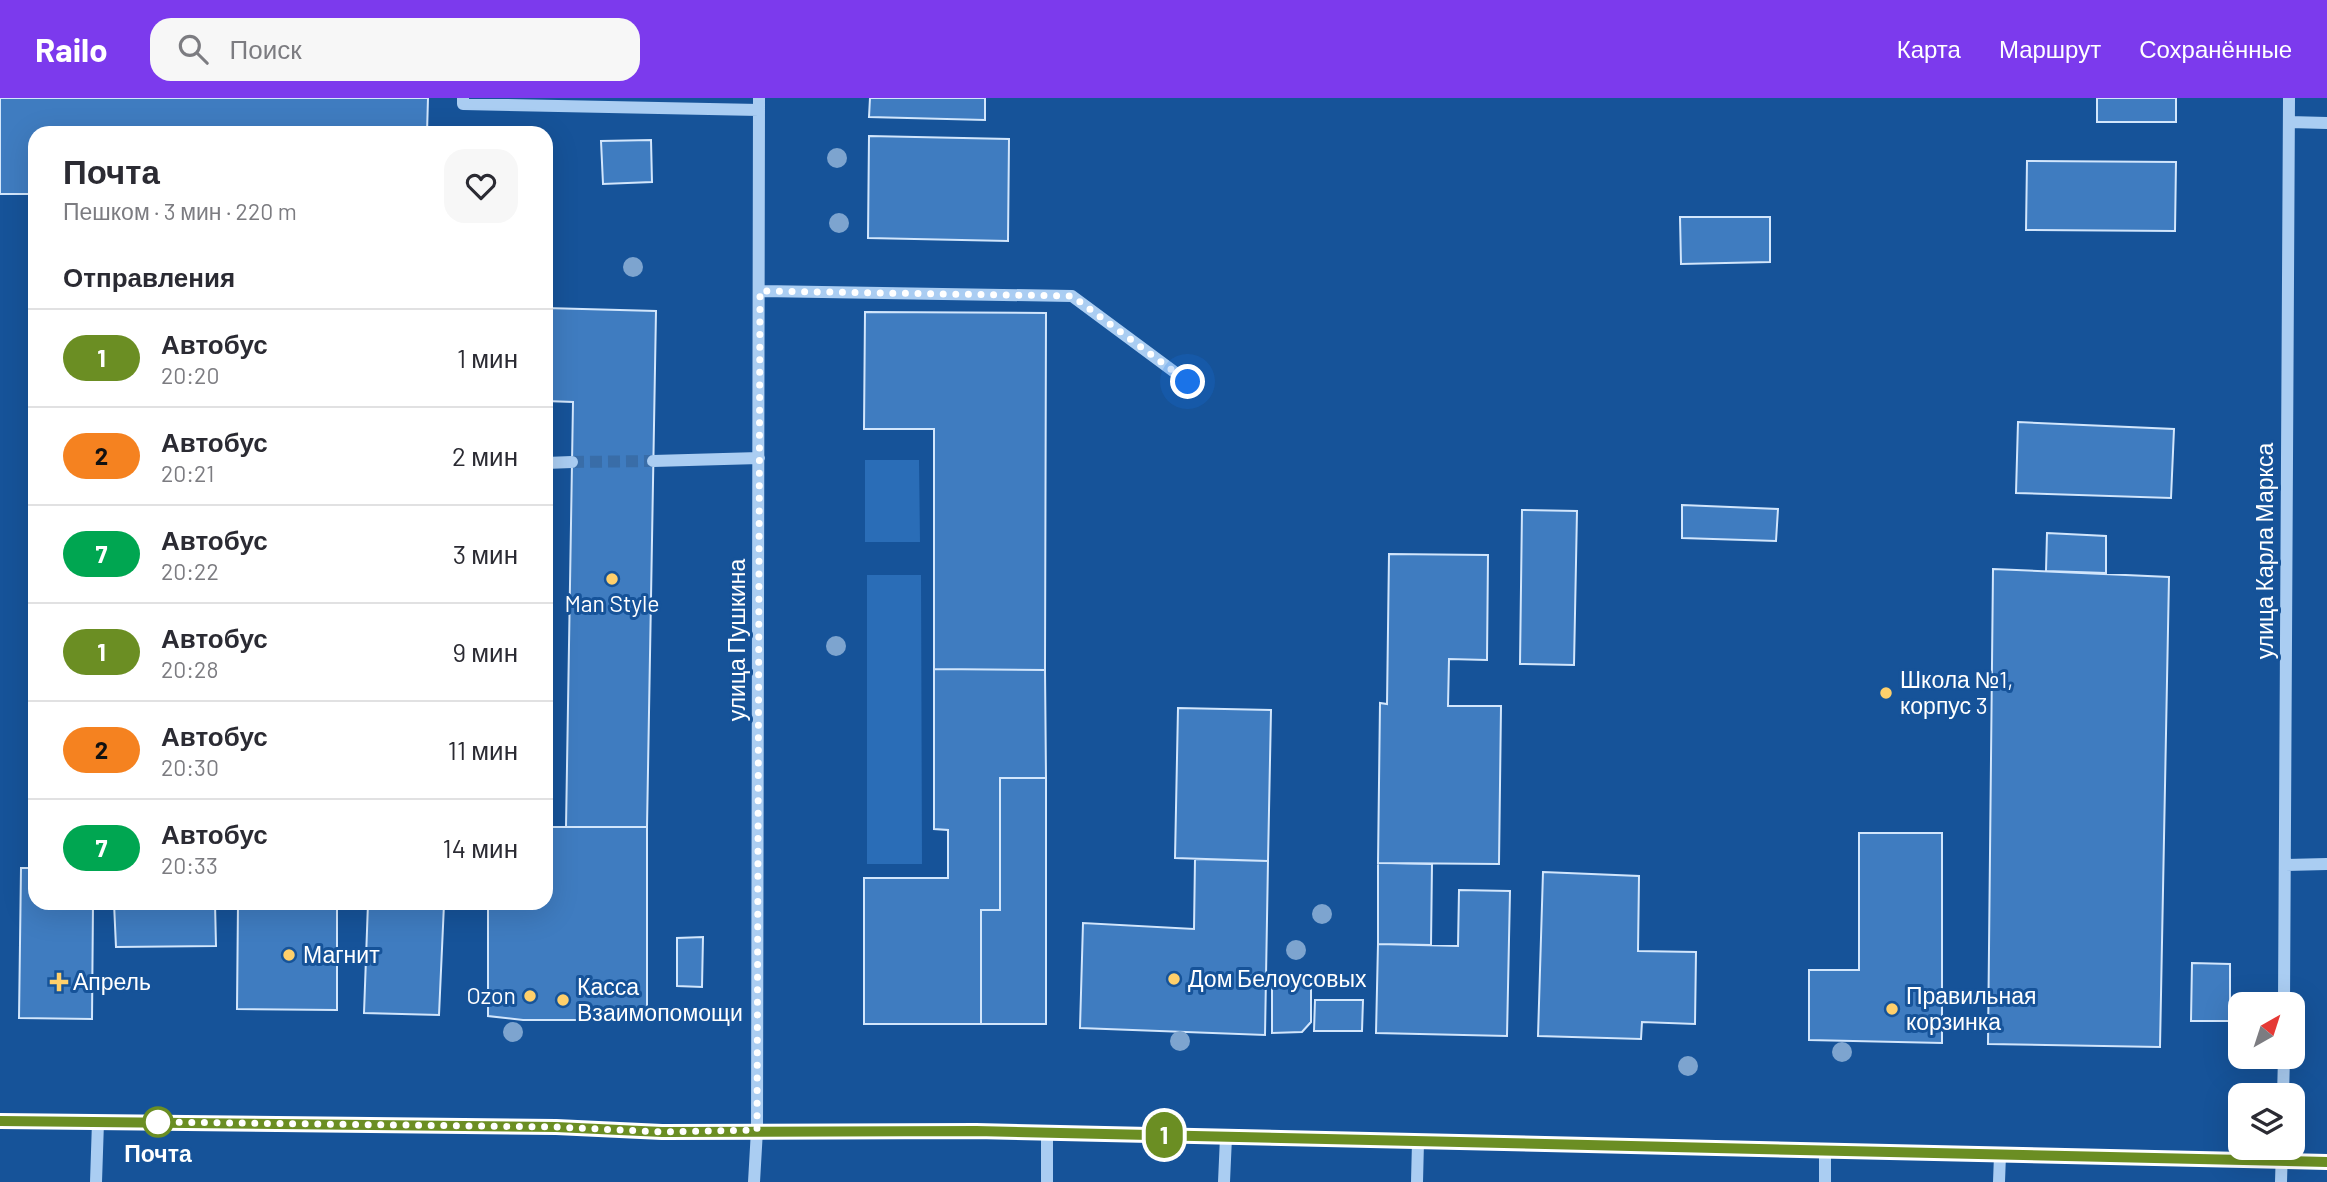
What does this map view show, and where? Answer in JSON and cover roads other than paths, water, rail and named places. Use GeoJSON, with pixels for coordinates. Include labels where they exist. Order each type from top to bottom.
{"type":"FeatureCollection","features":[{"type":"Feature","properties":{"kind":"street"},"geometry":{"type":"LineString","coordinates":[[463,98],[463,104],[759,104]]}},
{"type":"Feature","properties":{"kind":"street","name":"улица Карла Маркса"},"geometry":{"type":"LineString","coordinates":[[2284,992],[2289,98]]}},
{"type":"Feature","properties":{"kind":"street","name":"улица Пушкина"},"geometry":{"type":"LineString","coordinates":[[754,1182],[757,1130],[759,104]]}},
{"type":"Feature","properties":{"kind":"street"},"geometry":{"type":"LineString","coordinates":[[2289,122],[2327,122]]}},
{"type":"Feature","properties":{"kind":"street"},"geometry":{"type":"LineString","coordinates":[[760,291],[1072,296],[1188,382]]}},
{"type":"Feature","properties":{"kind":"street"},"geometry":{"type":"LineString","coordinates":[[653,461],[759,458]]}},
{"type":"Feature","properties":{"kind":"street"},"geometry":{"type":"LineString","coordinates":[[553,463],[572,463]]}},
{"type":"Feature","properties":{"kind":"street"},"geometry":{"type":"LineString","coordinates":[[2285,865],[2327,864]]}},
{"type":"Feature","properties":{"kind":"street"},"geometry":{"type":"LineString","coordinates":[[0,1121],[556,1127],[662,1132],[757,1130],[1047,1133],[2000,1155],[2228,1154]]}},
{"type":"Feature","properties":{"kind":"street"},"geometry":{"type":"LineString","coordinates":[[96,1182],[98,1122]]}},
{"type":"Feature","properties":{"kind":"street"},"geometry":{"type":"LineString","coordinates":[[1047,1133],[1047,1182]]}},
{"type":"Feature","properties":{"kind":"street"},"geometry":{"type":"LineString","coordinates":[[1224,1182],[1226,1137]]}},
{"type":"Feature","properties":{"kind":"street"},"geometry":{"type":"LineString","coordinates":[[1417,1182],[1418,1142]]}},
{"type":"Feature","properties":{"kind":"street"},"geometry":{"type":"LineString","coordinates":[[1825,1151],[1825,1182]]}},
{"type":"Feature","properties":{"kind":"street"},"geometry":{"type":"LineString","coordinates":[[1999,1182],[2000,1155]]}},
{"type":"Feature","properties":{"kind":"street"},"geometry":{"type":"LineString","coordinates":[[2305,1158],[2327,1162]]}},
{"type":"Feature","properties":{"kind":"street"},"geometry":{"type":"LineString","coordinates":[[2281,1182],[2282,1160]]}},
{"type":"Feature","properties":{"kind":"tunnel"},"geometry":{"type":"LineString","coordinates":[[572,462],[653,461]]}},
{"type":"Feature","properties":{"kind":"place","name":"Man Style"},"geometry":{"type":"Point","coordinates":[612,579]}},
{"type":"Feature","properties":{"kind":"place","name":"Школа №1, корпус 3"},"geometry":{"type":"Point","coordinates":[1886,693]}},
{"type":"Feature","properties":{"kind":"place","name":"Магнит"},"geometry":{"type":"Point","coordinates":[289,955]}},
{"type":"Feature","properties":{"kind":"place","name":"Дом Белоусовых"},"geometry":{"type":"Point","coordinates":[1174,979]}},
{"type":"Feature","properties":{"kind":"place","name":"Апрель"},"geometry":{"type":"Point","coordinates":[59,982]}},
{"type":"Feature","properties":{"kind":"place","name":"Ozon"},"geometry":{"type":"Point","coordinates":[530,996]}},
{"type":"Feature","properties":{"kind":"place","name":"Касса Взаимопомощи"},"geometry":{"type":"Point","coordinates":[563,1000]}},
{"type":"Feature","properties":{"kind":"place","name":"Правильная корзинка"},"geometry":{"type":"Point","coordinates":[1892,1009]}},
{"type":"Feature","properties":{"kind":"place","name":"Почта"},"geometry":{"type":"Point","coordinates":[158,1122]}}]}
